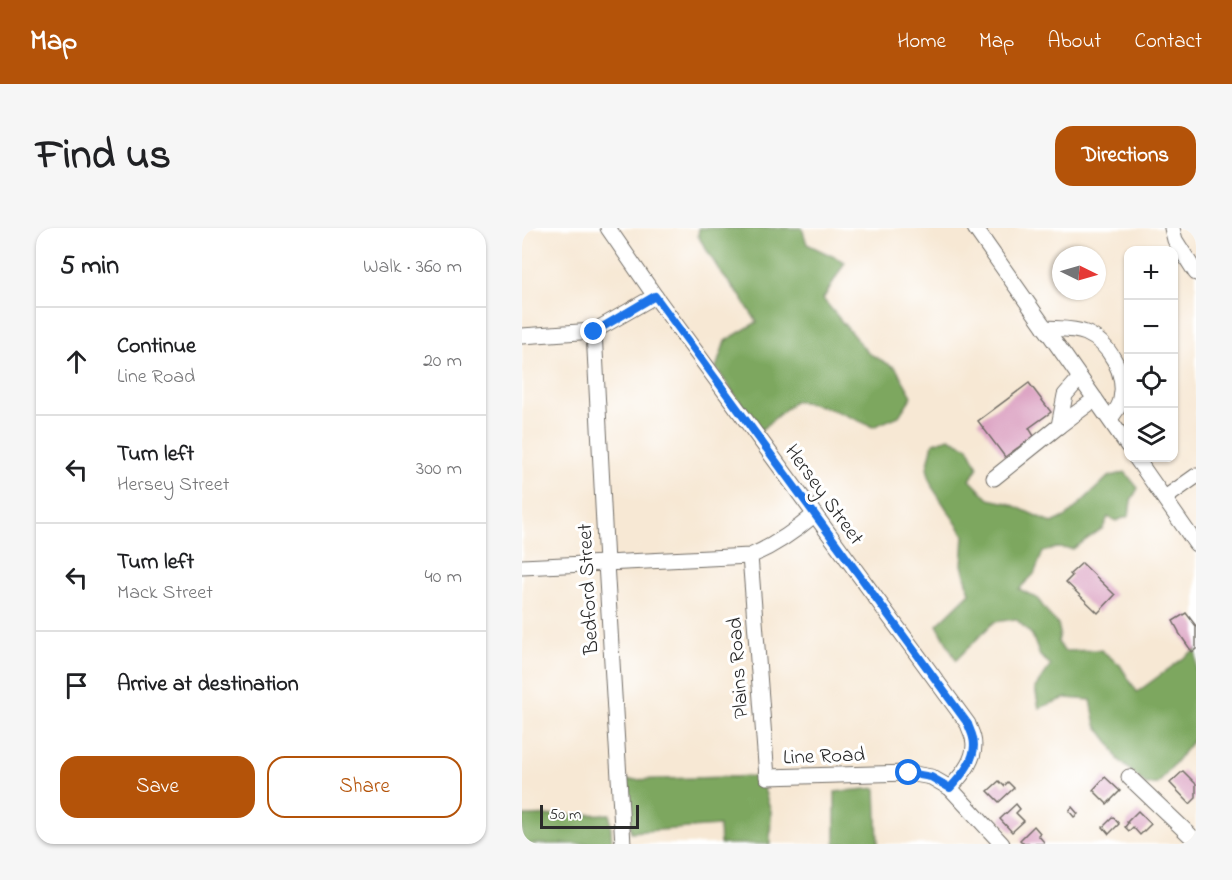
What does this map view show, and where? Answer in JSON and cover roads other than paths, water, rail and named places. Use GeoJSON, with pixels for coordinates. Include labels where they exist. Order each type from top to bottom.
{"type":"FeatureCollection","features":[{"type":"Feature","properties":{"kind":"street","name":"Hersey Street"},"geometry":{"type":"LineString","coordinates":[[608,228],[655,296],[968,724],[974,739],[972,756],[965,772],[950,788]]}},
{"type":"Feature","properties":{"kind":"street"},"geometry":{"type":"LineString","coordinates":[[975,228],[1124,440]]}},
{"type":"Feature","properties":{"kind":"street"},"geometry":{"type":"LineString","coordinates":[[1172,228],[1175,240],[1196,273]]}},
{"type":"Feature","properties":{"kind":"street"},"geometry":{"type":"LineString","coordinates":[[522,336],[594,332],[655,296]]}},
{"type":"Feature","properties":{"kind":"street"},"geometry":{"type":"LineString","coordinates":[[1045,328],[1068,329],[1085,333],[1106,348],[1119,372],[1122,386],[1119,406],[1110,419]]}},
{"type":"Feature","properties":{"kind":"street","name":"Bedford Street"},"geometry":{"type":"LineString","coordinates":[[594,332],[623,844]]}},
{"type":"Feature","properties":{"kind":"street"},"geometry":{"type":"LineString","coordinates":[[1059,426],[1065,395],[1080,378]]}},
{"type":"Feature","properties":{"kind":"street"},"geometry":{"type":"LineString","coordinates":[[994,478],[1095,399]]}},
{"type":"Feature","properties":{"kind":"street"},"geometry":{"type":"LineString","coordinates":[[1139,462],[1196,544]]}},
{"type":"Feature","properties":{"kind":"street"},"geometry":{"type":"LineString","coordinates":[[1165,498],[1196,476]]}},
{"type":"Feature","properties":{"kind":"street"},"geometry":{"type":"LineString","coordinates":[[522,567],[750,556],[766,550],[814,515]]}},
{"type":"Feature","properties":{"kind":"street","name":"Plains Road"},"geometry":{"type":"LineString","coordinates":[[750,556],[767,777]]}},
{"type":"Feature","properties":{"kind":"street","name":"Line Road"},"geometry":{"type":"LineString","coordinates":[[767,777],[909,773],[931,777],[950,788]]}},
{"type":"Feature","properties":{"kind":"street"},"geometry":{"type":"LineString","coordinates":[[1130,777],[1196,841]]}},
{"type":"Feature","properties":{"kind":"street"},"geometry":{"type":"LineString","coordinates":[[950,788],[1002,844]]}}]}
